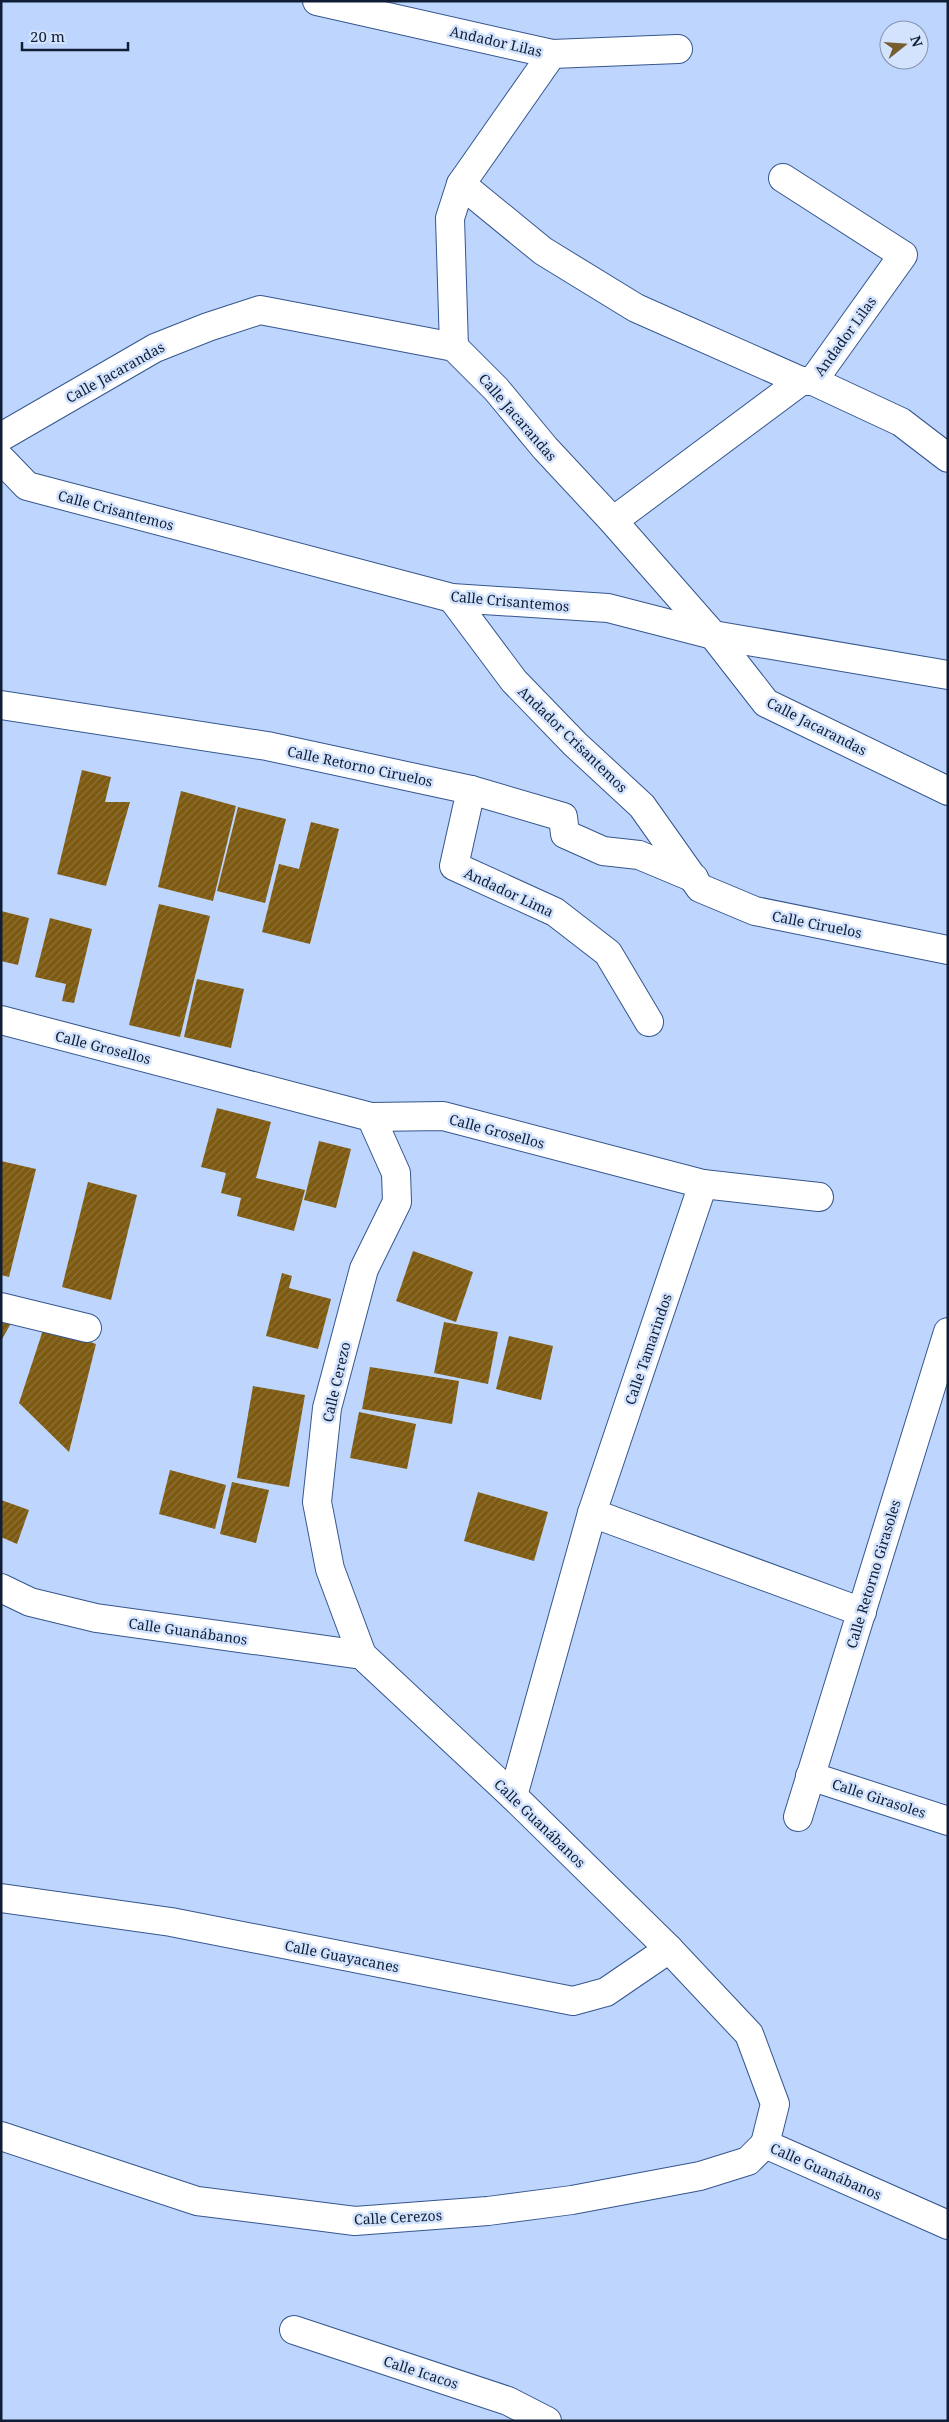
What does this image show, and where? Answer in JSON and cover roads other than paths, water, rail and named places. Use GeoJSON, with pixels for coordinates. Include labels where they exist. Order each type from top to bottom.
{"type":"FeatureCollection","features":[{"type":"Feature","properties":{"kind":"street","name":"Andador Lilas"},"geometry":{"type":"LineString","coordinates":[[317,1],[552,54],[678,49]]}},
{"type":"Feature","properties":{"kind":"street"},"geometry":{"type":"LineString","coordinates":[[454,347],[450,218],[461,184],[552,54]]}},
{"type":"Feature","properties":{"kind":"street","name":"Andador Lilas"},"geometry":{"type":"LineString","coordinates":[[614,521],[807,381],[903,256],[783,178]]}},
{"type":"Feature","properties":{"kind":"street"},"geometry":{"type":"LineString","coordinates":[[461,184],[543,251],[636,308],[901,422],[948,458]]}},
{"type":"Feature","properties":{"kind":"street","name":"Calle Jacarandas"},"geometry":{"type":"LineString","coordinates":[[1,437],[155,348],[208,327],[260,310],[454,347],[496,389],[545,448],[614,521],[713,635],[766,703],[948,791]]}},
{"type":"Feature","properties":{"kind":"street","name":"Calle Crisantemos"},"geometry":{"type":"LineString","coordinates":[[1,459],[27,486],[452,598],[608,608],[713,635],[948,675]]}},
{"type":"Feature","properties":{"kind":"street","name":"Andador Crisantemos"},"geometry":{"type":"LineString","coordinates":[[452,598],[514,681],[575,744],[642,806],[694,878]]}},
{"type":"Feature","properties":{"kind":"street","name":"Calle Retorno Ciruelos"},"geometry":{"type":"LineString","coordinates":[[1,704],[267,746],[471,790],[563,817],[565,834],[603,851],[639,855],[694,878]]}},
{"type":"Feature","properties":{"kind":"street","name":"Andador Lima"},"geometry":{"type":"LineString","coordinates":[[471,790],[454,866],[555,912],[608,953],[649,1022]]}},
{"type":"Feature","properties":{"kind":"street","name":"Calle Ciruelos"},"geometry":{"type":"LineString","coordinates":[[694,878],[700,888],[755,911],[948,950]]}},
{"type":"Feature","properties":{"kind":"street","name":"Calle Grosellos"},"geometry":{"type":"LineString","coordinates":[[1,1020],[371,1117],[443,1116],[703,1184],[820,1197]]}},
{"type":"Feature","properties":{"kind":"street","name":"Calle Cerezo"},"geometry":{"type":"LineString","coordinates":[[362,1654],[330,1569],[317,1502],[330,1399],[364,1270],[397,1202],[396,1174],[371,1117]]}},
{"type":"Feature","properties":{"kind":"street","name":"Calle Tamarindos"},"geometry":{"type":"LineString","coordinates":[[513,1796],[592,1513],[703,1184]]}},
{"type":"Feature","properties":{"kind":"street"},"geometry":{"type":"LineString","coordinates":[[1,1307],[87,1328]]}},
{"type":"Feature","properties":{"kind":"street","name":"Calle Retorno Girasoles"},"geometry":{"type":"LineString","coordinates":[[798,1817],[948,1332]]}},
{"type":"Feature","properties":{"kind":"street"},"geometry":{"type":"LineString","coordinates":[[592,1513],[862,1612]]}},
{"type":"Feature","properties":{"kind":"street","name":"Calle Guanábanos"},"geometry":{"type":"LineString","coordinates":[[1,1588],[30,1602],[96,1618],[362,1654],[513,1796],[669,1950],[749,2034],[775,2104],[765,2144],[948,2225]]}},
{"type":"Feature","properties":{"kind":"street","name":"Calle Girasoles"},"geometry":{"type":"LineString","coordinates":[[810,1776],[948,1821]]}},
{"type":"Feature","properties":{"kind":"street","name":"Calle Guayacanes"},"geometry":{"type":"LineString","coordinates":[[1,1898],[171,1922],[573,2001],[606,1992],[669,1950]]}},
{"type":"Feature","properties":{"kind":"street","name":"Calle Cerezos"},"geometry":{"type":"LineString","coordinates":[[1,2136],[197,2201],[355,2220],[488,2211],[572,2200],[700,2176],[748,2161],[765,2144]]}},
{"type":"Feature","properties":{"kind":"street","name":"Calle Icacos"},"geometry":{"type":"LineString","coordinates":[[294,2330],[508,2401],[547,2421]]}}]}
